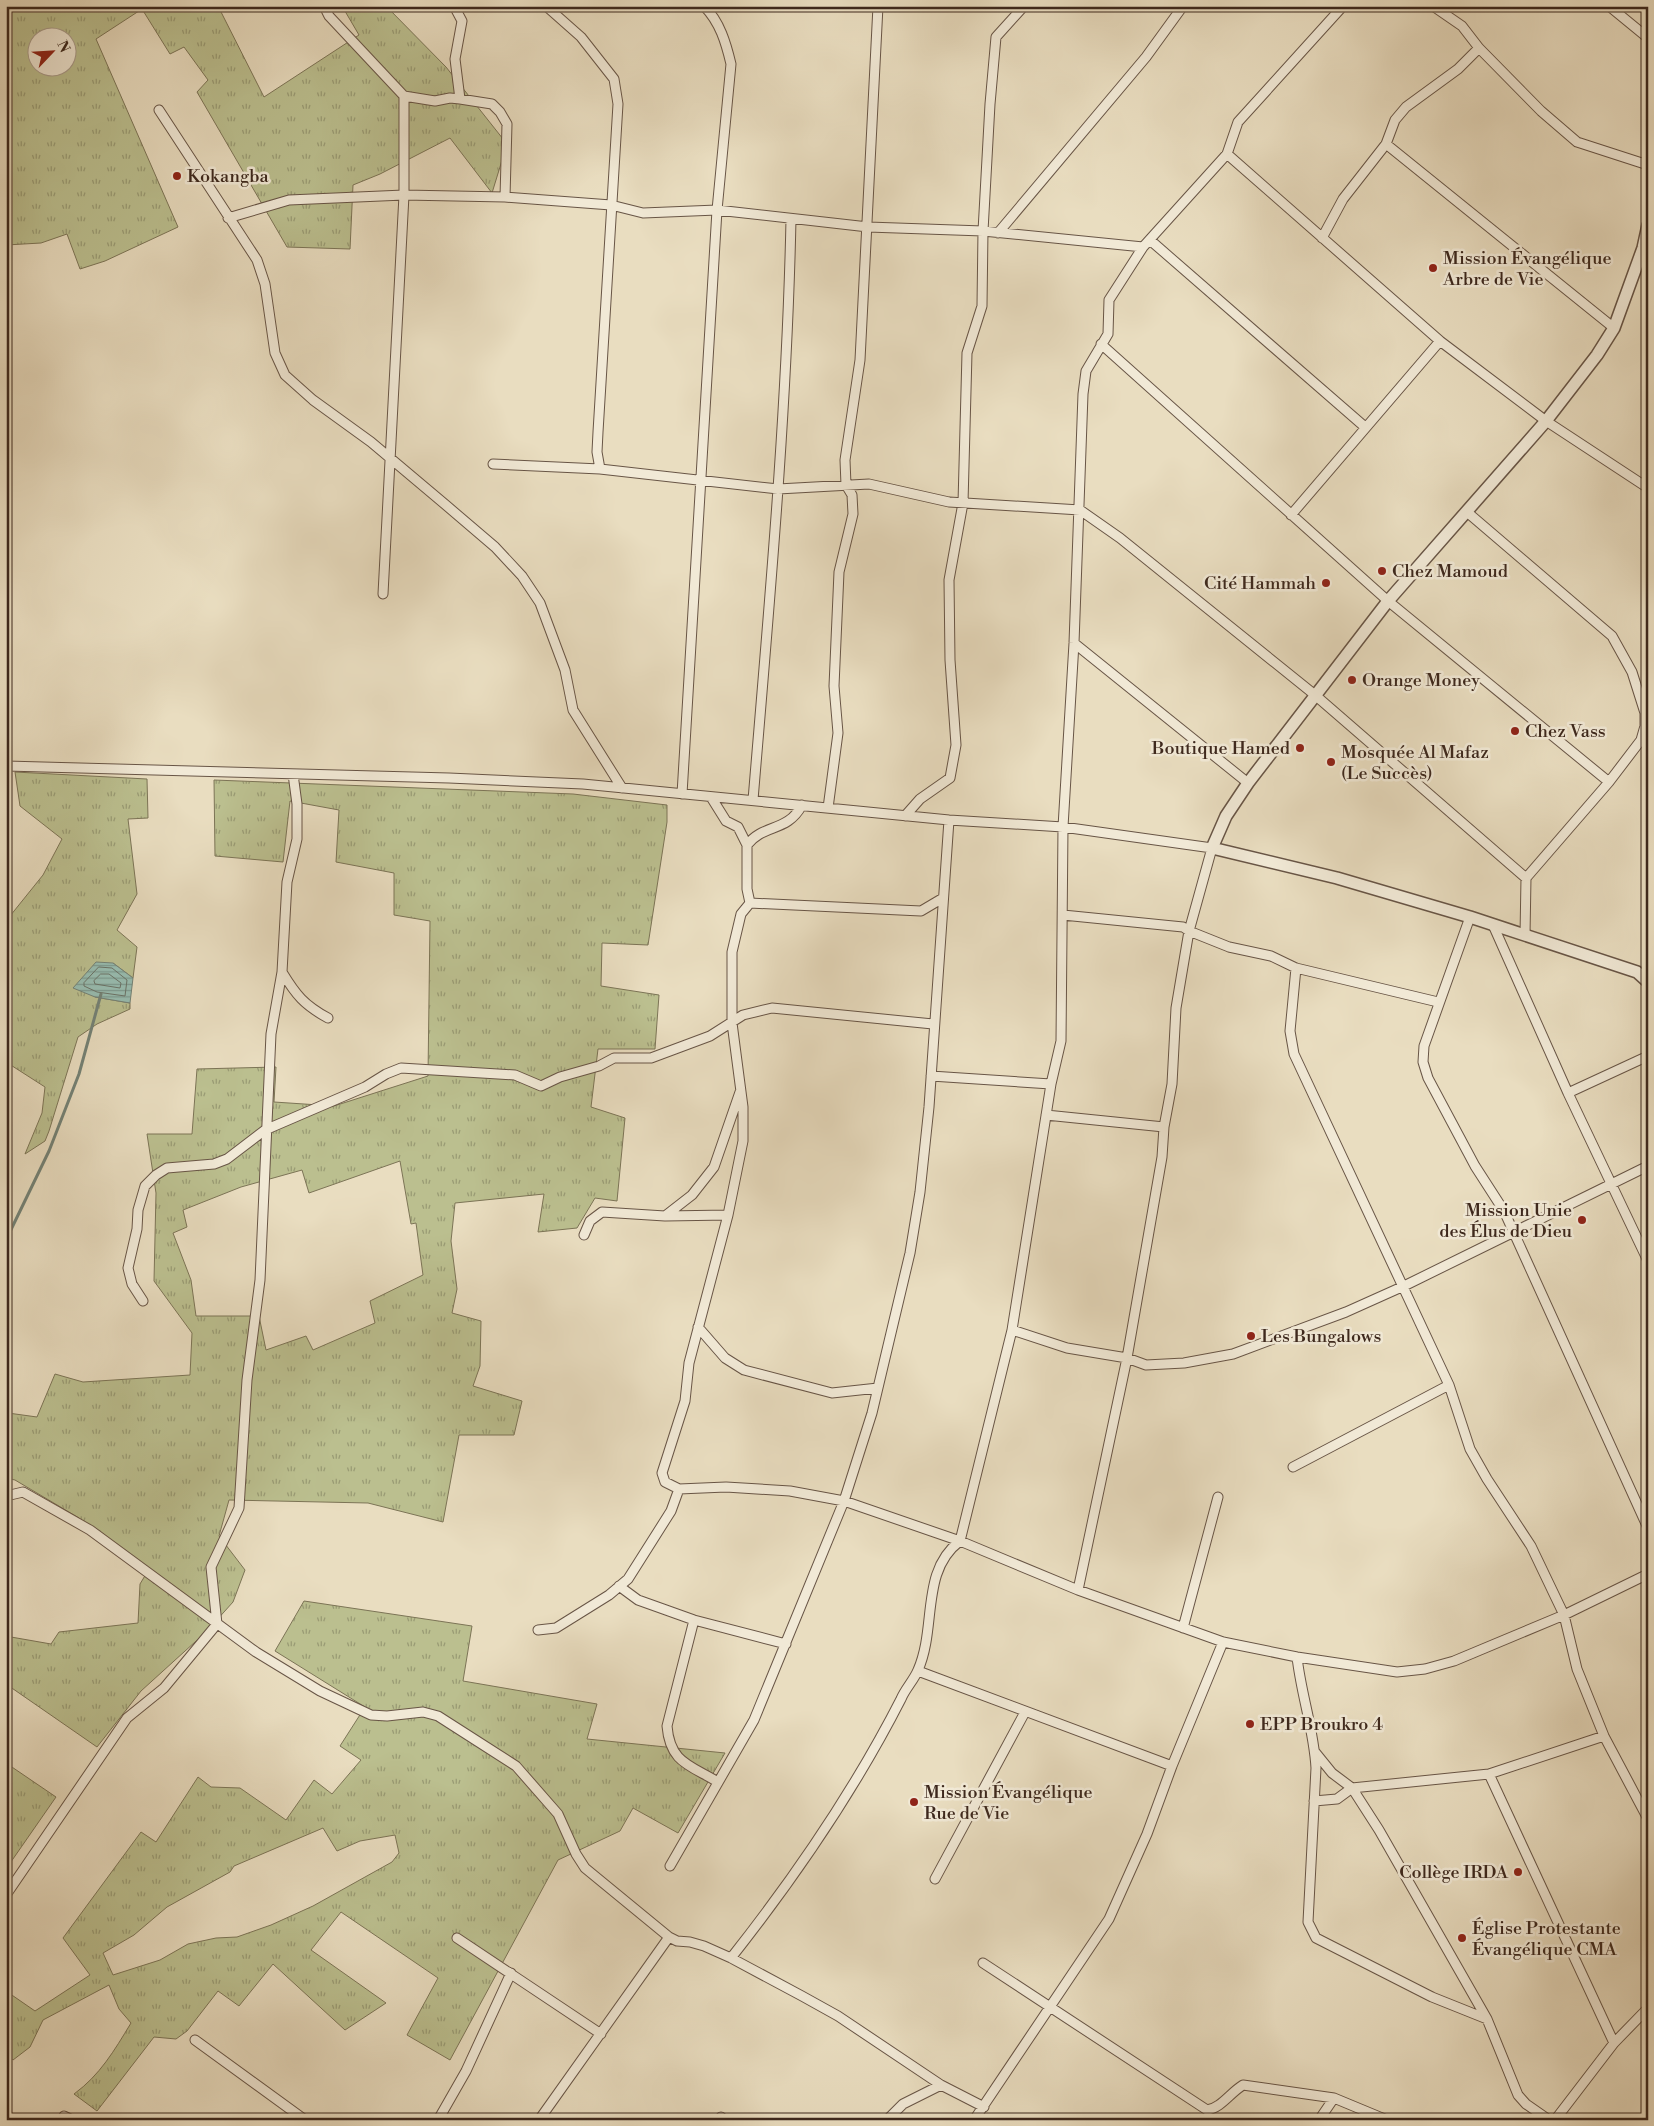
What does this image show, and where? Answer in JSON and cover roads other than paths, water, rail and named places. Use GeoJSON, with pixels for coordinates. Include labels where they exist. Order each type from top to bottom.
{"type":"FeatureCollection","features":[{"type":"Feature","properties":{"kind":"street"},"geometry":{"type":"LineString","coordinates":[[324,6],[329,16],[404,96],[435,101],[450,98],[492,104],[500,112],[507,124],[505,197]]}},
{"type":"Feature","properties":{"kind":"street"},"geometry":{"type":"LineString","coordinates":[[454,6],[462,21],[455,59],[460,99]]}},
{"type":"Feature","properties":{"kind":"street"},"geometry":{"type":"LineString","coordinates":[[546,6],[581,37],[614,79],[618,104],[597,446],[600,469]]}},
{"type":"Feature","properties":{"kind":"street"},"geometry":{"type":"LineString","coordinates":[[682,794],[717,210],[731,64],[725,41],[711,14],[704,6]]}},
{"type":"Feature","properties":{"kind":"street"},"geometry":{"type":"LineString","coordinates":[[828,808],[838,733],[834,686],[839,572],[853,514],[852,495],[846,485],[845,460],[860,360],[878,6]]}},
{"type":"Feature","properties":{"kind":"street"},"geometry":{"type":"LineString","coordinates":[[904,816],[920,798],[950,778],[956,745],[950,660],[949,580],[963,503],[967,353],[982,306],[983,231],[996,36],[1024,6]]}},
{"type":"Feature","properties":{"kind":"street"},"geometry":{"type":"LineString","coordinates":[[998,233],[1146,57],[1183,6]]}},
{"type":"Feature","properties":{"kind":"street"},"geometry":{"type":"LineString","coordinates":[[731,1958],[794,1876],[880,1741],[906,1688],[918,1671],[928,1636],[936,1572],[948,1550],[960,1541],[1012,1330],[1051,1084],[1061,1041],[1063,827],[1074,643],[1083,394],[1086,371],[1108,334],[1109,300],[1143,247],[1227,154],[1238,122],[1343,6]]}},
{"type":"Feature","properties":{"kind":"street"},"geometry":{"type":"LineString","coordinates":[[1433,6],[1462,26],[1479,48],[1541,111],[1577,142],[1648,165]]}},
{"type":"Feature","properties":{"kind":"street"},"geometry":{"type":"LineString","coordinates":[[1609,6],[1648,38]]}},
{"type":"Feature","properties":{"kind":"street"},"geometry":{"type":"LineString","coordinates":[[1322,238],[1343,200],[1386,144],[1395,120],[1406,107],[1458,69],[1479,48]]}},
{"type":"Feature","properties":{"kind":"street"},"geometry":{"type":"LineString","coordinates":[[383,594],[404,195],[404,96]]}},
{"type":"Feature","properties":{"kind":"street"},"geometry":{"type":"LineString","coordinates":[[160,110],[228,218],[257,260],[265,284],[275,353],[286,375],[313,400],[391,460],[495,547],[522,576],[540,602],[565,670],[573,710],[622,788]]}},
{"type":"Feature","properties":{"kind":"street"},"geometry":{"type":"LineString","coordinates":[[1386,144],[1614,328]]}},
{"type":"Feature","properties":{"kind":"street"},"geometry":{"type":"LineString","coordinates":[[1227,154],[1440,341],[1546,421],[1648,488]]}},
{"type":"Feature","properties":{"kind":"street"},"geometry":{"type":"LineString","coordinates":[[228,218],[289,200],[404,195],[505,197],[611,206],[643,213],[717,210],[868,227],[983,231],[1143,247]]}},
{"type":"Feature","properties":{"kind":"street"},"geometry":{"type":"LineString","coordinates":[[753,800],[778,489],[790,290],[791,219]]}},
{"type":"Feature","properties":{"kind":"street"},"geometry":{"type":"LineString","coordinates":[[1078,1590],[1127,1358],[1162,1157],[1164,1127],[1172,1084],[1176,1008],[1189,931],[1212,848],[1226,816],[1248,783],[1388,601],[1546,421],[1597,355],[1614,328],[1643,248],[1648,225]]}},
{"type":"Feature","properties":{"kind":"street"},"geometry":{"type":"LineString","coordinates":[[1150,240],[1365,427]]}},
{"type":"Feature","properties":{"kind":"street"},"geometry":{"type":"LineString","coordinates":[[1291,515],[1440,341]]}},
{"type":"Feature","properties":{"kind":"street"},"geometry":{"type":"LineString","coordinates":[[1101,344],[1388,601],[1609,782]]}},
{"type":"Feature","properties":{"kind":"street"},"geometry":{"type":"LineString","coordinates":[[493,464],[600,469],[778,489],[869,484],[949,502],[1080,510],[1120,538],[1315,695],[1526,878]]}},
{"type":"Feature","properties":{"kind":"street"},"geometry":{"type":"LineString","coordinates":[[1467,512],[1612,636],[1632,672],[1646,713],[1641,740],[1609,782],[1526,878],[1525,935]]}},
{"type":"Feature","properties":{"kind":"street"},"geometry":{"type":"LineString","coordinates":[[1074,643],[1248,783]]}},
{"type":"Feature","properties":{"kind":"street"},"geometry":{"type":"LineString","coordinates":[[6,766],[449,778],[622,788],[949,820],[1063,827],[1212,848],[1337,878],[1470,917],[1637,972],[1648,982]]}},
{"type":"Feature","properties":{"kind":"street"},"geometry":{"type":"LineString","coordinates":[[6,1895],[127,1718],[164,1688],[217,1624],[211,1567],[239,1508],[247,1380],[261,1270],[265,1130],[271,1034],[282,972],[287,882],[297,839],[297,804],[293,774]]}},
{"type":"Feature","properties":{"kind":"street"},"geometry":{"type":"LineString","coordinates":[[711,797],[726,821],[738,827],[747,845],[747,889],[750,903]]}},
{"type":"Feature","properties":{"kind":"street"},"geometry":{"type":"LineString","coordinates":[[747,845],[761,832],[796,817],[802,805]]}},
{"type":"Feature","properties":{"kind":"street"},"geometry":{"type":"LineString","coordinates":[[670,1866],[754,1720],[844,1501],[878,1388],[910,1253],[920,1192],[931,1076],[933,1024],[949,820]]}},
{"type":"Feature","properties":{"kind":"street"},"geometry":{"type":"LineString","coordinates":[[750,903],[921,911],[943,898]]}},
{"type":"Feature","properties":{"kind":"street"},"geometry":{"type":"LineString","coordinates":[[750,903],[741,914],[732,952],[732,1023],[741,1091],[743,1141],[728,1214],[688,1362],[685,1401],[662,1473],[665,1482],[679,1489],[726,1487],[790,1491],[844,1501],[960,1541],[1078,1590],[1223,1642],[1297,1657],[1397,1672],[1425,1669],[1454,1661],[1564,1615],[1648,1574]]}},
{"type":"Feature","properties":{"kind":"street"},"geometry":{"type":"LineString","coordinates":[[1063,915],[1183,927],[1229,947],[1271,956],[1296,968],[1438,1002]]}},
{"type":"Feature","properties":{"kind":"street"},"geometry":{"type":"LineString","coordinates":[[1470,917],[1438,1002],[1424,1046],[1423,1062],[1428,1078],[1475,1166],[1504,1211],[1648,1528]]}},
{"type":"Feature","properties":{"kind":"street"},"geometry":{"type":"LineString","coordinates":[[1493,925],[1610,1185],[1648,1261]]}},
{"type":"Feature","properties":{"kind":"street"},"geometry":{"type":"LineString","coordinates":[[1296,968],[1290,1031],[1294,1054],[1449,1385],[1470,1449],[1487,1479],[1531,1546],[1564,1615],[1577,1669],[1604,1736],[1648,1819]]}},
{"type":"Feature","properties":{"kind":"street"},"geometry":{"type":"LineString","coordinates":[[282,972],[294,992],[310,1008],[328,1018]]}},
{"type":"Feature","properties":{"kind":"street"},"geometry":{"type":"LineString","coordinates":[[143,1301],[132,1284],[128,1268],[137,1228],[138,1210],[145,1186],[156,1174],[167,1168],[214,1164],[228,1159],[265,1130],[365,1087],[386,1074],[402,1068],[515,1075],[541,1086],[560,1076],[599,1066],[614,1058],[651,1058],[710,1036],[743,1015],[772,1008],[933,1024]]}},
{"type":"Feature","properties":{"kind":"street"},"geometry":{"type":"LineString","coordinates":[[1568,1093],[1648,1056]]}},
{"type":"Feature","properties":{"kind":"street"},"geometry":{"type":"LineString","coordinates":[[931,1076],[1051,1084]]}},
{"type":"Feature","properties":{"kind":"street"},"geometry":{"type":"LineString","coordinates":[[665,1216],[692,1195],[714,1167],[741,1091]]}},
{"type":"Feature","properties":{"kind":"street"},"geometry":{"type":"LineString","coordinates":[[1046,1115],[1164,1127]]}},
{"type":"Feature","properties":{"kind":"street"},"geometry":{"type":"LineString","coordinates":[[1012,1330],[1067,1348],[1127,1358],[1146,1365],[1166,1365],[1233,1354],[1346,1312],[1404,1286],[1648,1166]]}},
{"type":"Feature","properties":{"kind":"street"},"geometry":{"type":"LineString","coordinates":[[584,1235],[590,1221],[602,1212],[665,1216],[728,1214]]}},
{"type":"Feature","properties":{"kind":"street"},"geometry":{"type":"LineString","coordinates":[[698,1326],[725,1358],[744,1370],[832,1393],[878,1388]]}},
{"type":"Feature","properties":{"kind":"street"},"geometry":{"type":"LineString","coordinates":[[1293,1467],[1449,1385]]}},
{"type":"Feature","properties":{"kind":"street"},"geometry":{"type":"LineString","coordinates":[[538,1630],[556,1628],[609,1595],[619,1586],[638,1565],[648,1545],[671,1511],[679,1489]]}},
{"type":"Feature","properties":{"kind":"street"},"geometry":{"type":"LineString","coordinates":[[6,1496],[23,1492],[90,1530],[256,1652],[312,1686],[371,1715],[387,1716],[422,1712],[438,1716],[516,1766],[558,1814],[576,1854],[585,1868],[669,1937],[677,1941],[704,1946],[731,1958],[838,2016],[941,2085],[984,2107]]}},
{"type":"Feature","properties":{"kind":"street"},"geometry":{"type":"LineString","coordinates":[[1184,1628],[1218,1498]]}},
{"type":"Feature","properties":{"kind":"street"},"geometry":{"type":"LineString","coordinates":[[619,1586],[638,1600],[694,1620],[786,1644]]}},
{"type":"Feature","properties":{"kind":"street"},"geometry":{"type":"LineString","coordinates":[[694,1620],[667,1726],[668,1742],[673,1753],[681,1760],[718,1782]]}},
{"type":"Feature","properties":{"kind":"street"},"geometry":{"type":"LineString","coordinates":[[974,2120],[1109,1919],[1147,1834],[1172,1766],[1223,1642]]}},
{"type":"Feature","properties":{"kind":"street"},"geometry":{"type":"LineString","coordinates":[[1297,1657],[1304,1703],[1315,1751],[1308,1922],[1316,1938],[1432,1997],[1487,2019]]}},
{"type":"Feature","properties":{"kind":"street"},"geometry":{"type":"LineString","coordinates":[[918,1671],[1172,1766]]}},
{"type":"Feature","properties":{"kind":"street"},"geometry":{"type":"LineString","coordinates":[[935,1879],[1025,1712]]}},
{"type":"Feature","properties":{"kind":"street"},"geometry":{"type":"LineString","coordinates":[[1314,1802],[1337,1799],[1352,1788],[1489,1774],[1604,1736]]}},
{"type":"Feature","properties":{"kind":"street"},"geometry":{"type":"LineString","coordinates":[[1315,1751],[1332,1772],[1352,1788],[1379,1830],[1487,2019],[1518,2094],[1526,2104],[1549,2120]]}},
{"type":"Feature","properties":{"kind":"street"},"geometry":{"type":"LineString","coordinates":[[1489,1774],[1614,2043]]}},
{"type":"Feature","properties":{"kind":"street"},"geometry":{"type":"LineString","coordinates":[[539,2120],[669,1937]]}},
{"type":"Feature","properties":{"kind":"street"},"geometry":{"type":"LineString","coordinates":[[458,1938],[600,2034]]}},
{"type":"Feature","properties":{"kind":"street"},"geometry":{"type":"LineString","coordinates":[[983,1963],[1207,2110],[1215,2109],[1232,2092],[1243,2085],[1334,2098],[1387,2120]]}},
{"type":"Feature","properties":{"kind":"street"},"geometry":{"type":"LineString","coordinates":[[438,2120],[466,2071],[511,1973]]}},
{"type":"Feature","properties":{"kind":"street"},"geometry":{"type":"LineString","coordinates":[[1555,2120],[1614,2043],[1648,2008]]}},
{"type":"Feature","properties":{"kind":"street"},"geometry":{"type":"LineString","coordinates":[[195,2040],[304,2120]]}},
{"type":"Feature","properties":{"kind":"street"},"geometry":{"type":"LineString","coordinates":[[887,2120],[904,2104],[941,2085]]}},
{"type":"Feature","properties":{"kind":"street"},"geometry":{"type":"LineString","coordinates":[[1319,2120],[1334,2098]]}},
{"type":"Feature","properties":{"kind":"water"},"geometry":{"type":"Polygon","coordinates":[[[96,962],[113,963],[133,978],[130,1003],[95,997],[73,988],[96,962]]]}},
{"type":"Feature","properties":{"kind":"waterway"},"geometry":{"type":"LineString","coordinates":[[6,1240],[49,1151],[79,1074],[101,994]]}},
{"type":"Feature","properties":{"kind":"place","name":"Kokangba"},"geometry":{"type":"Point","coordinates":[177,176]}},
{"type":"Feature","properties":{"kind":"place","name":"Mission Évangélique Arbre de Vie"},"geometry":{"type":"Point","coordinates":[1433,268]}},
{"type":"Feature","properties":{"kind":"place","name":"Chez Mamoud"},"geometry":{"type":"Point","coordinates":[1382,571]}},
{"type":"Feature","properties":{"kind":"place","name":"Cité Hammah"},"geometry":{"type":"Point","coordinates":[1326,583]}},
{"type":"Feature","properties":{"kind":"place","name":"Orange Money"},"geometry":{"type":"Point","coordinates":[1352,680]}},
{"type":"Feature","properties":{"kind":"place","name":"Chez Vass"},"geometry":{"type":"Point","coordinates":[1515,731]}},
{"type":"Feature","properties":{"kind":"place","name":"Boutique Hamed"},"geometry":{"type":"Point","coordinates":[1300,748]}},
{"type":"Feature","properties":{"kind":"place","name":"Mosquée Al Mafaz (Le Succès)"},"geometry":{"type":"Point","coordinates":[1331,762]}},
{"type":"Feature","properties":{"kind":"place","name":"Mission Unie des Élus de Dieu"},"geometry":{"type":"Point","coordinates":[1582,1220]}},
{"type":"Feature","properties":{"kind":"place","name":"Les Bungalows"},"geometry":{"type":"Point","coordinates":[1251,1336]}},
{"type":"Feature","properties":{"kind":"place","name":"EPP Broukro 4"},"geometry":{"type":"Point","coordinates":[1250,1724]}},
{"type":"Feature","properties":{"kind":"place","name":"Mission Évangélique Rue de Vie"},"geometry":{"type":"Point","coordinates":[914,1802]}},
{"type":"Feature","properties":{"kind":"place","name":"Collège IRDA"},"geometry":{"type":"Point","coordinates":[1518,1872]}},
{"type":"Feature","properties":{"kind":"place","name":"Église Protestante Évangélique CMA"},"geometry":{"type":"Point","coordinates":[1462,1938]}}]}
